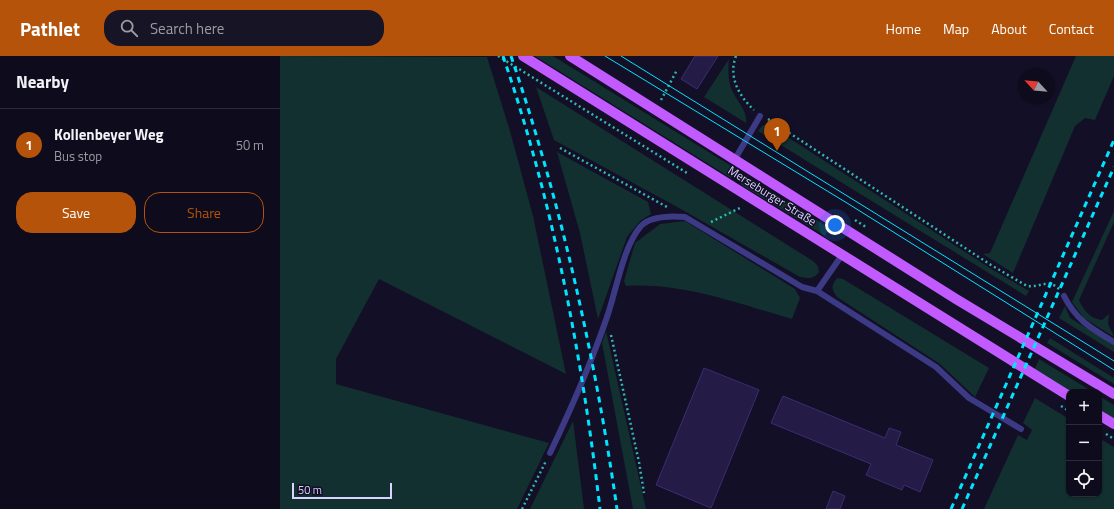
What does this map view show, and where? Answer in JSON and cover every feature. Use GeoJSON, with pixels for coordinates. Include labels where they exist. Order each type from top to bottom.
{"type":"FeatureCollection","features":[{"type":"Feature","properties":{"kind":"main road","name":"Merseburger Straße"},"geometry":{"type":"LineString","coordinates":[[523,56],[1066,394]]}},
{"type":"Feature","properties":{"kind":"main road","name":"Merseburger Straße"},"geometry":{"type":"LineString","coordinates":[[570,56],[956,298],[1114,394]]}},
{"type":"Feature","properties":{"kind":"main road"},"geometry":{"type":"LineString","coordinates":[[1102,417],[1114,424]]}},
{"type":"Feature","properties":{"kind":"lane"},"geometry":{"type":"LineString","coordinates":[[735,159],[760,116]]}},
{"type":"Feature","properties":{"kind":"lane"},"geometry":{"type":"LineString","coordinates":[[550,453],[574,403],[607,317],[630,242],[642,225],[664,216],[685,217],[802,287],[817,291],[936,367],[969,398],[1021,430]]}},
{"type":"Feature","properties":{"kind":"lane"},"geometry":{"type":"LineString","coordinates":[[817,291],[842,255]]}},
{"type":"Feature","properties":{"kind":"lane"},"geometry":{"type":"LineString","coordinates":[[1064,296],[1071,310],[1077,316],[1114,342]]}},
{"type":"Feature","properties":{"kind":"path"},"geometry":{"type":"LineString","coordinates":[[736,56],[734,62],[734,78],[738,91],[746,103],[760,116],[769,120],[991,265],[1028,286],[1046,283],[1055,285],[1064,296]]}},
{"type":"Feature","properties":{"kind":"path"},"geometry":{"type":"LineString","coordinates":[[659,102],[677,70]]}},
{"type":"Feature","properties":{"kind":"path"},"geometry":{"type":"LineString","coordinates":[[560,148],[685,217]]}},
{"type":"Feature","properties":{"kind":"path"},"geometry":{"type":"LineString","coordinates":[[702,227],[742,207]]}},
{"type":"Feature","properties":{"kind":"path"},"geometry":{"type":"LineString","coordinates":[[607,317],[644,493]]}},
{"type":"Feature","properties":{"kind":"path"},"geometry":{"type":"LineString","coordinates":[[522,509],[550,453]]}},
{"type":"Feature","properties":{"kind":"green space"},"geometry":{"type":"Polygon","coordinates":[[[280,56],[487,57],[510,131],[533,216],[566,374],[379,279],[336,359],[336,384],[549,443],[517,509],[280,509],[280,56]]]}},
{"type":"Feature","properties":{"kind":"green space"},"geometry":{"type":"Polygon","coordinates":[[[535,56],[553,56],[736,169],[731,178],[535,56]]]}},
{"type":"Feature","properties":{"kind":"green space"},"geometry":{"type":"Polygon","coordinates":[[[1076,56],[1114,56],[1114,76],[1095,120],[1085,118],[1075,126],[1013,273],[983,254],[990,253],[1076,56]]]}},
{"type":"Feature","properties":{"kind":"green space"},"geometry":{"type":"Polygon","coordinates":[[[729,59],[728,74],[730,85],[745,114],[746,123],[704,97],[729,59]]]}},
{"type":"Feature","properties":{"kind":"green space"},"geometry":{"type":"Polygon","coordinates":[[[536,87],[813,261],[818,266],[819,272],[817,275],[812,277],[800,277],[679,208],[554,140],[536,87]]]}},
{"type":"Feature","properties":{"kind":"green space"},"geometry":{"type":"Polygon","coordinates":[[[763,125],[769,125],[993,270],[1029,291],[1026,296],[758,131],[763,125]]]}},
{"type":"Feature","properties":{"kind":"green space"},"geometry":{"type":"Polygon","coordinates":[[[557,152],[648,202],[651,214],[640,221],[627,237],[598,319],[580,233],[557,152]]]}},
{"type":"Feature","properties":{"kind":"green space"},"geometry":{"type":"Polygon","coordinates":[[[745,175],[826,226],[829,229],[825,236],[740,184],[745,175]]]}},
{"type":"Feature","properties":{"kind":"green space"},"geometry":{"type":"Polygon","coordinates":[[[1114,211],[1114,222],[1079,300],[1083,308],[1094,318],[1102,320],[1109,314],[1108,324],[1114,337],[1084,318],[1072,302],[1114,211]]]}},
{"type":"Feature","properties":{"kind":"green space"},"geometry":{"type":"Polygon","coordinates":[[[685,221],[795,289],[800,298],[792,319],[710,295],[668,287],[626,286],[624,281],[635,243],[660,224],[685,221]]]}},
{"type":"Feature","properties":{"kind":"green space"},"geometry":{"type":"Polygon","coordinates":[[[837,278],[843,279],[989,368],[975,397],[940,364],[837,297],[832,288],[837,278]]]}},
{"type":"Feature","properties":{"kind":"green space"},"geometry":{"type":"Polygon","coordinates":[[[1065,306],[1070,318],[1114,345],[1114,352],[1059,318],[1065,306]]]}},
{"type":"Feature","properties":{"kind":"green space"},"geometry":{"type":"Polygon","coordinates":[[[606,331],[646,509],[633,509],[602,343],[606,331]]]}},
{"type":"Feature","properties":{"kind":"green space"},"geometry":{"type":"Polygon","coordinates":[[[1050,338],[1114,378],[1114,384],[1047,343],[1050,338]]]}},
{"type":"Feature","properties":{"kind":"green space"},"geometry":{"type":"Polygon","coordinates":[[[1039,359],[1088,389],[1066,390],[1034,371],[1039,359]]]}},
{"type":"Feature","properties":{"kind":"green space"},"geometry":{"type":"Polygon","coordinates":[[[1035,398],[1066,417],[1066,497],[1102,497],[1102,440],[1114,447],[1114,509],[984,509],[1018,435],[1027,440],[1032,430],[1023,423],[1035,398]]]}},
{"type":"Feature","properties":{"kind":"green space"},"geometry":{"type":"Polygon","coordinates":[[[1102,398],[1114,405],[1114,420],[1102,412],[1102,398]]]}},
{"type":"Feature","properties":{"kind":"green space"},"geometry":{"type":"Polygon","coordinates":[[[573,421],[584,509],[530,509],[573,421]]]}},
{"type":"Feature","properties":{"kind":"building"},"geometry":{"type":"Polygon","coordinates":[[[695,56],[718,56],[697,89],[681,79],[695,56]]]}},
{"type":"Feature","properties":{"kind":"building"},"geometry":{"type":"Polygon","coordinates":[[[704,368],[759,390],[711,508],[656,485],[704,368]]]}},
{"type":"Feature","properties":{"kind":"building"},"geometry":{"type":"Polygon","coordinates":[[[783,396],[885,438],[889,428],[901,432],[896,445],[933,460],[920,492],[904,485],[902,490],[866,475],[871,464],[771,423],[783,396]]]}},
{"type":"Feature","properties":{"kind":"building"},"geometry":{"type":"Polygon","coordinates":[[[833,491],[845,496],[840,509],[826,509],[833,491]]]}},
{"type":"Feature","properties":{"kind":"tram line"},"geometry":{"type":"LineString","coordinates":[[605,56],[847,203],[1114,370]]}},
{"type":"Feature","properties":{"kind":"tram line"},"geometry":{"type":"LineString","coordinates":[[621,56],[1114,361]]}},
{"type":"Feature","properties":{"kind":"railway"},"geometry":{"type":"LineString","coordinates":[[503,56],[537,167],[564,280],[584,394],[600,509]]}},
{"type":"Feature","properties":{"kind":"railway"},"geometry":{"type":"LineString","coordinates":[[511,56],[546,167],[561,224],[587,337],[617,509]]}},
{"type":"Feature","properties":{"kind":"railway"},"geometry":{"type":"LineString","coordinates":[[951,509],[1114,140]]}},
{"type":"Feature","properties":{"kind":"railway"},"geometry":{"type":"LineString","coordinates":[[962,509],[1114,167]]}},
{"type":"Feature","properties":{"kind":"place","name":"Kollenbeyer Weg"},"geometry":{"type":"Point","coordinates":[777,151]}}]}
